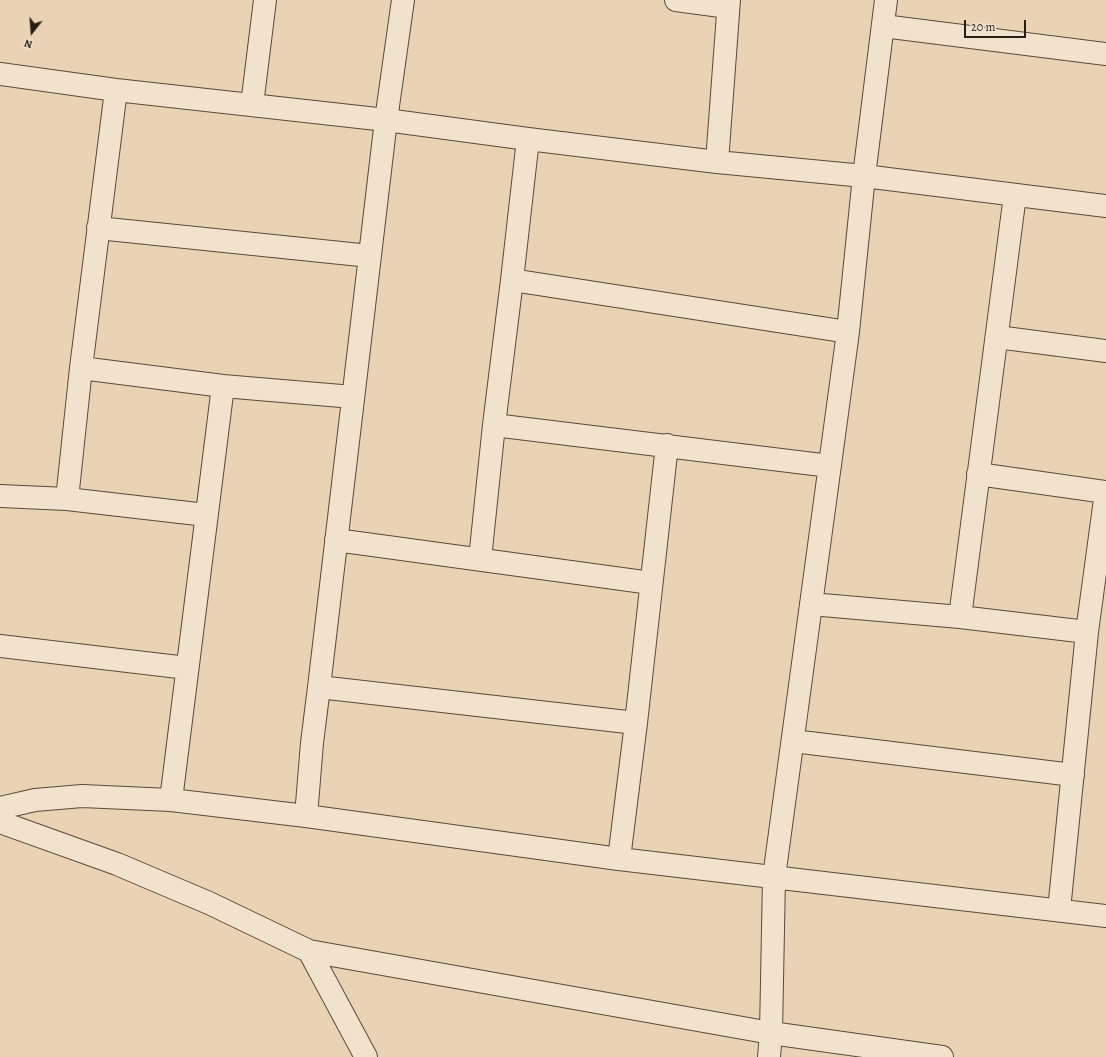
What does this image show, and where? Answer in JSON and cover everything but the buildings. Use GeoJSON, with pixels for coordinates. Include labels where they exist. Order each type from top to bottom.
{"type":"FeatureCollection","features":[{"type":"Feature","properties":{"kind":"street"},"geometry":{"type":"LineString","coordinates":[[252,105],[265,0]]}},
{"type":"Feature","properties":{"kind":"street"},"geometry":{"type":"LineString","coordinates":[[306,816],[312,743],[336,540],[386,120],[403,0]]}},
{"type":"Feature","properties":{"kind":"street"},"geometry":{"type":"LineString","coordinates":[[676,0],[729,3],[717,162]]}},
{"type":"Feature","properties":{"kind":"street"},"geometry":{"type":"LineString","coordinates":[[768,1057],[771,1033],[774,877],[848,332],[864,176],[886,0]]}},
{"type":"Feature","properties":{"kind":"street"},"geometry":{"type":"LineString","coordinates":[[883,26],[1106,54]]}},
{"type":"Feature","properties":{"kind":"street"},"geometry":{"type":"LineString","coordinates":[[0,74],[116,90],[386,120],[717,162],[864,176],[1106,206]]}},
{"type":"Feature","properties":{"kind":"street"},"geometry":{"type":"LineString","coordinates":[[67,499],[81,368],[116,90]]}},
{"type":"Feature","properties":{"kind":"street"},"geometry":{"type":"LineString","coordinates":[[480,559],[494,425],[528,139]]}},
{"type":"Feature","properties":{"kind":"street"},"geometry":{"type":"LineString","coordinates":[[960,617],[1015,195]]}},
{"type":"Feature","properties":{"kind":"street"},"geometry":{"type":"LineString","coordinates":[[98,228],[370,256]]}},
{"type":"Feature","properties":{"kind":"street"},"geometry":{"type":"LineString","coordinates":[[512,280],[848,332]]}},
{"type":"Feature","properties":{"kind":"street"},"geometry":{"type":"LineString","coordinates":[[997,337],[1106,351]]}},
{"type":"Feature","properties":{"kind":"street"},"geometry":{"type":"LineString","coordinates":[[81,368],[223,386],[353,397]]}},
{"type":"Feature","properties":{"kind":"street"},"geometry":{"type":"LineString","coordinates":[[171,800],[223,386]]}},
{"type":"Feature","properties":{"kind":"street"},"geometry":{"type":"LineString","coordinates":[[494,425],[830,466]]}},
{"type":"Feature","properties":{"kind":"street"},"geometry":{"type":"LineString","coordinates":[[619,859],[636,723],[667,445]]}},
{"type":"Feature","properties":{"kind":"street"},"geometry":{"type":"LineString","coordinates":[[978,474],[1106,492],[1087,632],[1059,910]]}},
{"type":"Feature","properties":{"kind":"street"},"geometry":{"type":"LineString","coordinates":[[0,496],[67,499],[206,515]]}},
{"type":"Feature","properties":{"kind":"street"},"geometry":{"type":"LineString","coordinates":[[336,540],[651,583]]}},
{"type":"Feature","properties":{"kind":"street"},"geometry":{"type":"LineString","coordinates":[[811,604],[960,617],[1087,632]]}},
{"type":"Feature","properties":{"kind":"street"},"geometry":{"type":"LineString","coordinates":[[0,646],[187,668]]}},
{"type":"Feature","properties":{"kind":"street"},"geometry":{"type":"LineString","coordinates":[[319,687],[636,723]]}},
{"type":"Feature","properties":{"kind":"street"},"geometry":{"type":"LineString","coordinates":[[793,741],[1073,775]]}},
{"type":"Feature","properties":{"kind":"street"},"geometry":{"type":"LineString","coordinates":[[0,808],[35,800],[82,796],[171,800],[306,816],[619,859],[1106,916]]}},
{"type":"Feature","properties":{"kind":"street"},"geometry":{"type":"LineString","coordinates":[[0,822],[118,864],[209,903],[308,951],[771,1033],[942,1057]]}},
{"type":"Feature","properties":{"kind":"street"},"geometry":{"type":"LineString","coordinates":[[308,951],[366,1057]]}}]}
